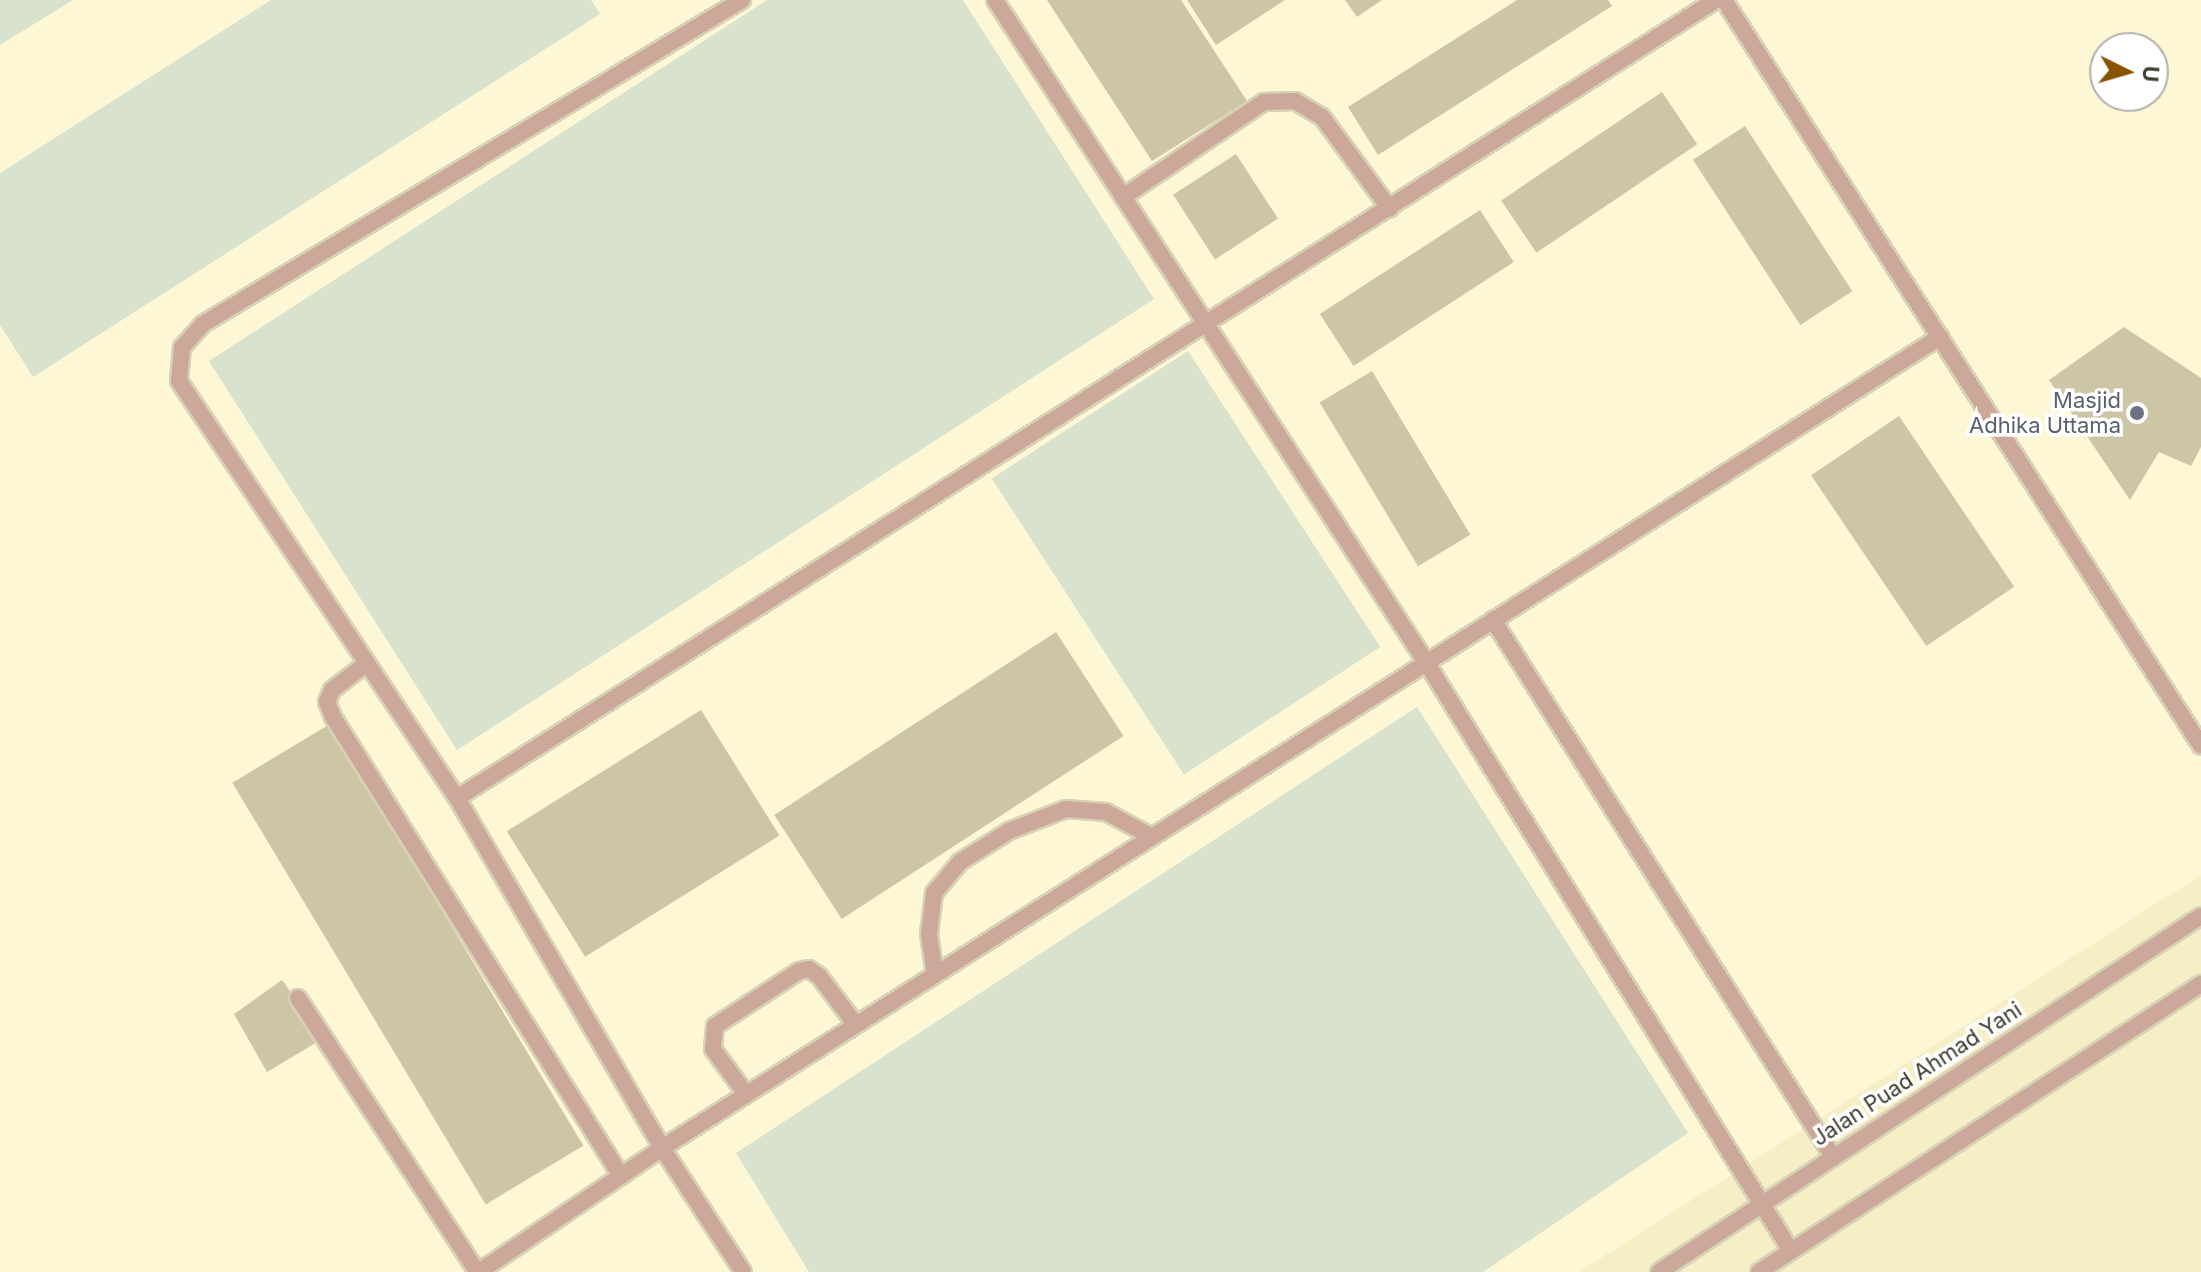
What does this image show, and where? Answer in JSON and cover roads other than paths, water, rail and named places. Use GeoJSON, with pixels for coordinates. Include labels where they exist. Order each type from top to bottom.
{"type":"FeatureCollection","features":[{"type":"Feature","properties":{"kind":"lane"},"geometry":{"type":"LineString","coordinates":[[742,0],[203,324],[182,347],[179,381],[457,798],[662,1148],[743,1272]]}},
{"type":"Feature","properties":{"kind":"lane"},"geometry":{"type":"LineString","coordinates":[[995,0],[1426,662],[1791,1251]]}},
{"type":"Feature","properties":{"kind":"lane"},"geometry":{"type":"LineString","coordinates":[[457,798],[1208,327],[1716,0]]}},
{"type":"Feature","properties":{"kind":"lane"},"geometry":{"type":"LineString","coordinates":[[1724,0],[2201,746]]}},
{"type":"Feature","properties":{"kind":"lane"},"geometry":{"type":"LineString","coordinates":[[1123,197],[1264,102],[1295,101],[1322,117],[1390,209]]}},
{"type":"Feature","properties":{"kind":"lane"},"geometry":{"type":"LineString","coordinates":[[298,998],[478,1272],[746,1094],[1940,337]]}},
{"type":"Feature","properties":{"kind":"lane"},"geometry":{"type":"LineString","coordinates":[[1493,620],[1832,1155]]}},
{"type":"Feature","properties":{"kind":"lane"},"geometry":{"type":"LineString","coordinates":[[367,663],[332,690],[327,702],[333,717],[621,1176]]}},
{"type":"Feature","properties":{"kind":"lane"},"geometry":{"type":"LineString","coordinates":[[935,975],[929,934],[934,893],[960,862],[1009,831],[1066,809],[1106,812],[1152,837]]}},
{"type":"Feature","properties":{"kind":"lane","name":"Jalan Puad Ahmad Yani"},"geometry":{"type":"LineString","coordinates":[[1659,1272],[1832,1155],[2201,916]]}},
{"type":"Feature","properties":{"kind":"lane"},"geometry":{"type":"LineString","coordinates":[[746,1094],[713,1049],[715,1026],[799,971],[809,969],[819,976],[856,1025]]}},
{"type":"Feature","properties":{"kind":"lane"},"geometry":{"type":"LineString","coordinates":[[1759,1272],[2201,984]]}},
{"type":"Feature","properties":{"kind":"place","name":"Masjid Adhika Uttama"},"geometry":{"type":"Point","coordinates":[2137,413]}}]}
